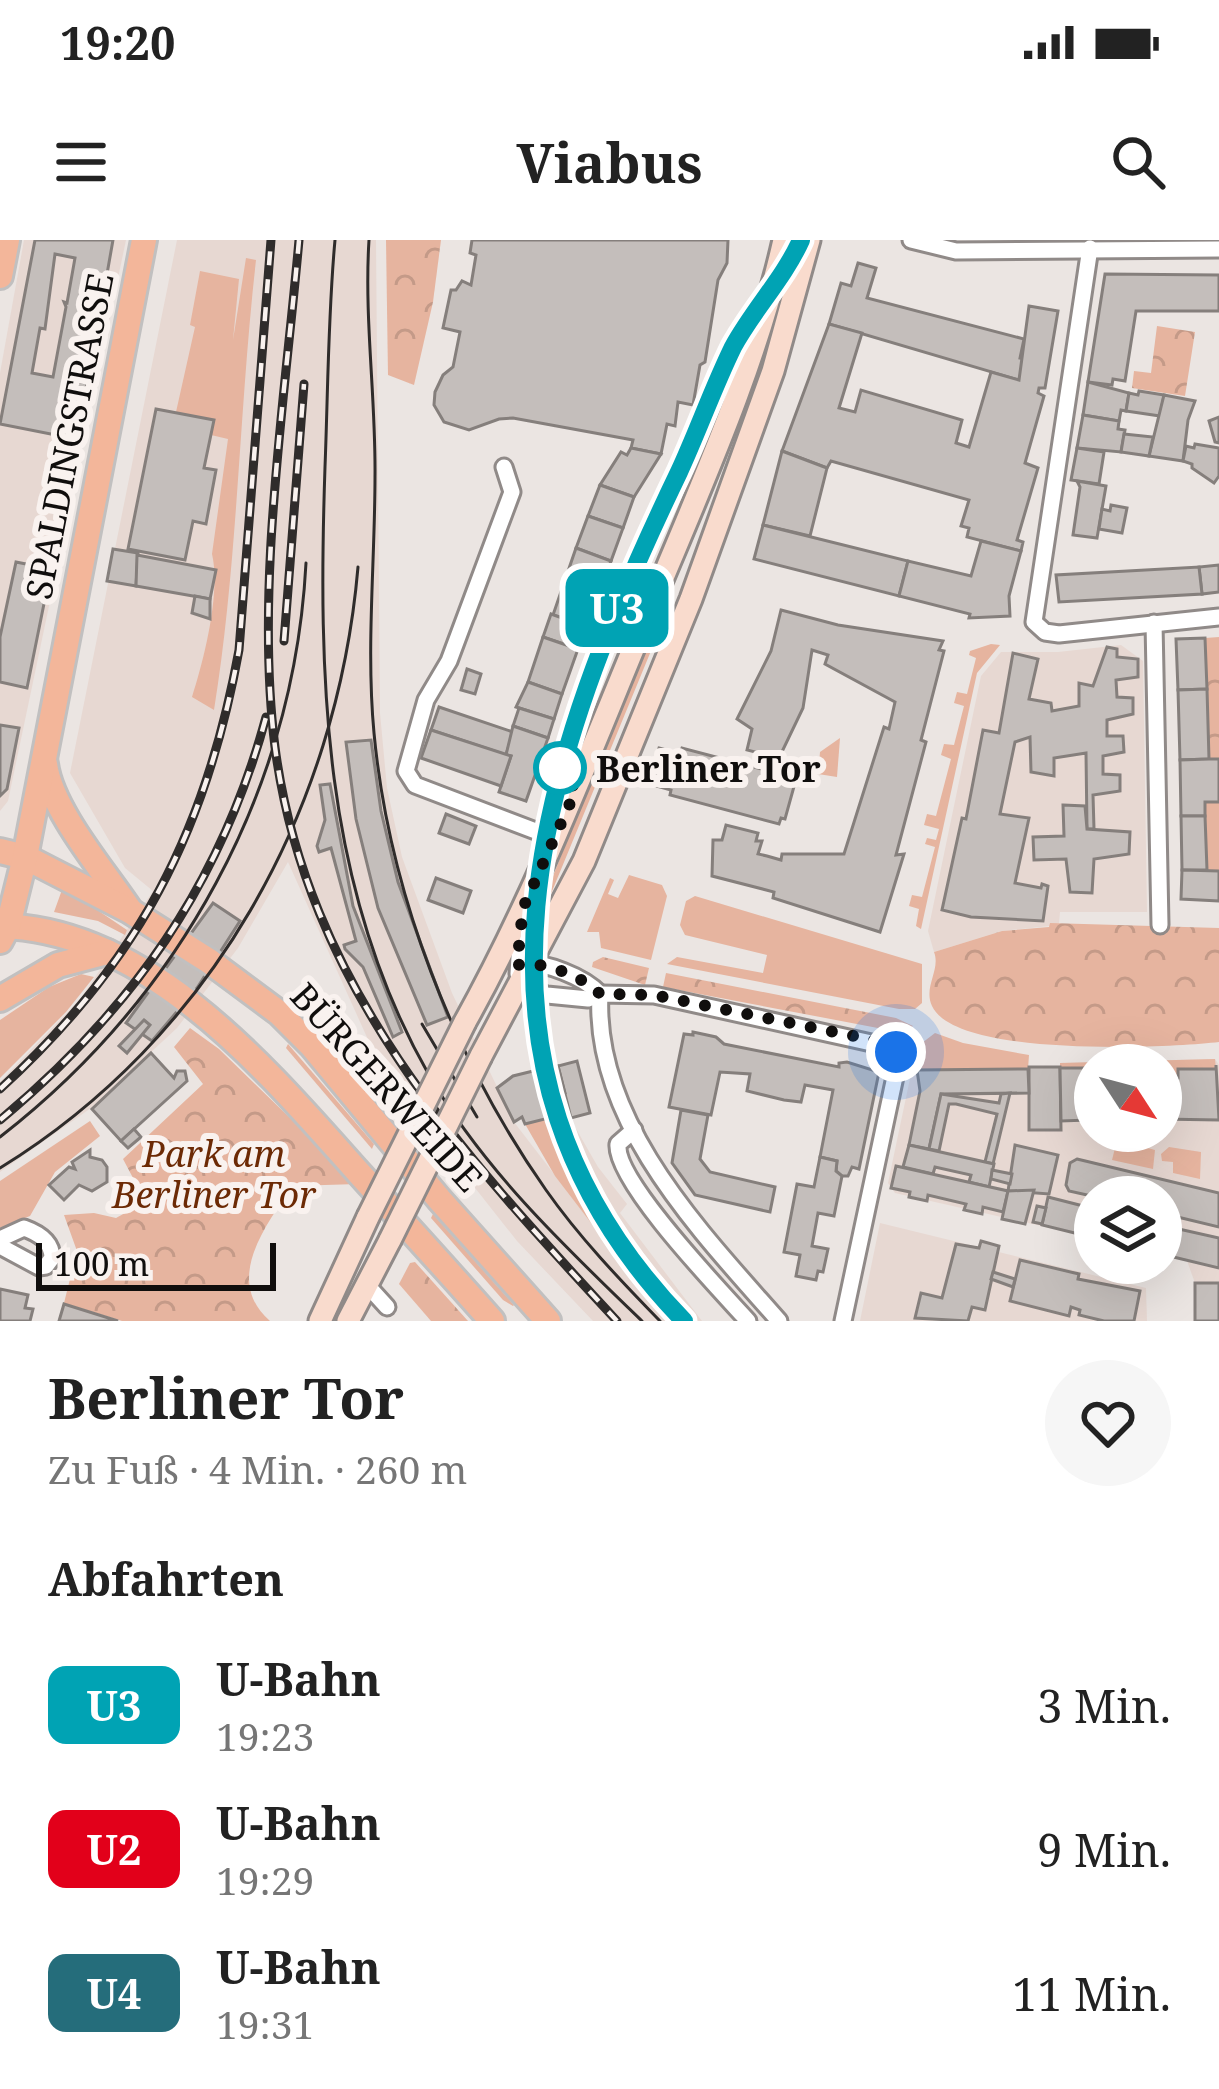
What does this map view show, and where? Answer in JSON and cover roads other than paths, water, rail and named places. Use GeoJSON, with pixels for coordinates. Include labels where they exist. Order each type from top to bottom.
{"type":"FeatureCollection","features":[{"type":"Feature","properties":{"kind":"main road"},"geometry":{"type":"LineString","coordinates":[[0,276],[7,240]]}},
{"type":"Feature","properties":{"kind":"main road","name":"SPALDINGSTRASSE"},"geometry":{"type":"LineString","coordinates":[[3,931],[12,854],[44,753],[144,240]]}},
{"type":"Feature","properties":{"kind":"main road"},"geometry":{"type":"LineString","coordinates":[[320,1321],[554,838],[716,449],[784,240]]}},
{"type":"Feature","properties":{"kind":"main road"},"geometry":{"type":"LineString","coordinates":[[347,1321],[524,970],[584,862],[691,598],[767,390],[809,240]]}},
{"type":"Feature","properties":{"kind":"main road"},"geometry":{"type":"LineString","coordinates":[[44,753],[46,774],[59,801],[130,911]]}},
{"type":"Feature","properties":{"kind":"main road","name":"BÜRGERWEIDE"},"geometry":{"type":"LineString","coordinates":[[12,854],[130,911],[239,982],[302,1035],[548,1321]]}},
{"type":"Feature","properties":{"kind":"main road"},"geometry":{"type":"LineString","coordinates":[[3,931],[38,928],[109,952],[219,1025],[493,1321]]}},
{"type":"Feature","properties":{"kind":"main road"},"geometry":{"type":"LineString","coordinates":[[0,999],[58,964],[109,952]]}},
{"type":"Feature","properties":{"kind":"street"},"geometry":{"type":"LineString","coordinates":[[911,240],[956,251],[1219,248]]}},
{"type":"Feature","properties":{"kind":"street"},"geometry":{"type":"LineString","coordinates":[[1090,248],[1034,622],[1045,632],[1219,617]]}},
{"type":"Feature","properties":{"kind":"street"},"geometry":{"type":"LineString","coordinates":[[503,466],[512,492],[460,634],[426,700],[406,771],[415,785],[554,838]]}},
{"type":"Feature","properties":{"kind":"street"},"geometry":{"type":"LineString","coordinates":[[1154,623],[1160,925]]}},
{"type":"Feature","properties":{"kind":"street"},"geometry":{"type":"LineString","coordinates":[[523,908],[524,970],[547,995],[672,999],[888,1043],[897,1054],[843,1321]]}},
{"type":"Feature","properties":{"kind":"street"},"geometry":{"type":"LineString","coordinates":[[481,994],[505,970],[589,983],[600,994],[604,1045],[634,1130],[676,1201],[778,1321]]}},
{"type":"Feature","properties":{"kind":"street"},"geometry":{"type":"LineString","coordinates":[[634,1130],[617,1144],[621,1163],[669,1231],[748,1321]]}},
{"type":"Feature","properties":{"kind":"street"},"geometry":{"type":"LineString","coordinates":[[367,1285],[387,1307]]}},
{"type":"Feature","properties":{"kind":"tram line"},"geometry":{"type":"LineString","coordinates":[[335,240],[323,624],[334,779],[347,856],[367,930],[394,1004],[450,1110],[527,1206],[642,1321]]}},
{"type":"Feature","properties":{"kind":"tram line"},"geometry":{"type":"LineString","coordinates":[[369,240],[375,447],[372,701],[394,853],[431,972],[482,1086],[572,1225],[660,1321]]}},
{"type":"Feature","properties":{"kind":"tram line"},"geometry":{"type":"LineString","coordinates":[[0,1137],[64,1081],[122,1020],[173,954],[216,883],[251,808],[278,729],[297,647],[306,563]]}},
{"type":"Feature","properties":{"kind":"tram line"},"geometry":{"type":"LineString","coordinates":[[0,1168],[75,1115],[142,1054],[200,985],[250,911],[291,831],[323,746],[345,658],[358,567]]}},
{"type":"Feature","properties":{"kind":"tram line"},"geometry":{"type":"LineString","coordinates":[[422,1024],[477,1117]]}},
{"type":"Feature","properties":{"kind":"railway"},"geometry":{"type":"LineString","coordinates":[[0,1089],[49,1041],[128,943],[159,891],[207,778],[239,650],[271,240]]}},
{"type":"Feature","properties":{"kind":"railway"},"geometry":{"type":"LineString","coordinates":[[299,240],[274,494],[268,623],[275,747],[292,833],[320,913],[356,989],[399,1060],[502,1194],[617,1321]]}},
{"type":"Feature","properties":{"kind":"railway"},"geometry":{"type":"LineString","coordinates":[[284,641],[304,384]]}},
{"type":"Feature","properties":{"kind":"railway"},"geometry":{"type":"LineString","coordinates":[[0,1120],[91,1034],[166,940],[224,835],[266,717]]}},
{"type":"Feature","properties":{"kind":"railway"},"geometry":{"type":"LineString","coordinates":[[550,1096],[604,1216],[684,1321]]}},
{"type":"Feature","properties":{"kind":"metro line","name":"U3"},"geometry":{"type":"LineString","coordinates":[[684,1321],[637,1267],[599,1212],[574,1162],[543,1077],[535,967],[537,888],[566,747],[630,574],[733,349],[801,240]]}},
{"type":"Feature","properties":{"kind":"place","name":"Berliner Tor"},"geometry":{"type":"Point","coordinates":[560,768]}},
{"type":"Feature","properties":{"kind":"park label","name":"Park am Berliner Tor"},"geometry":{"type":"Point","coordinates":[214,1174]}}]}
